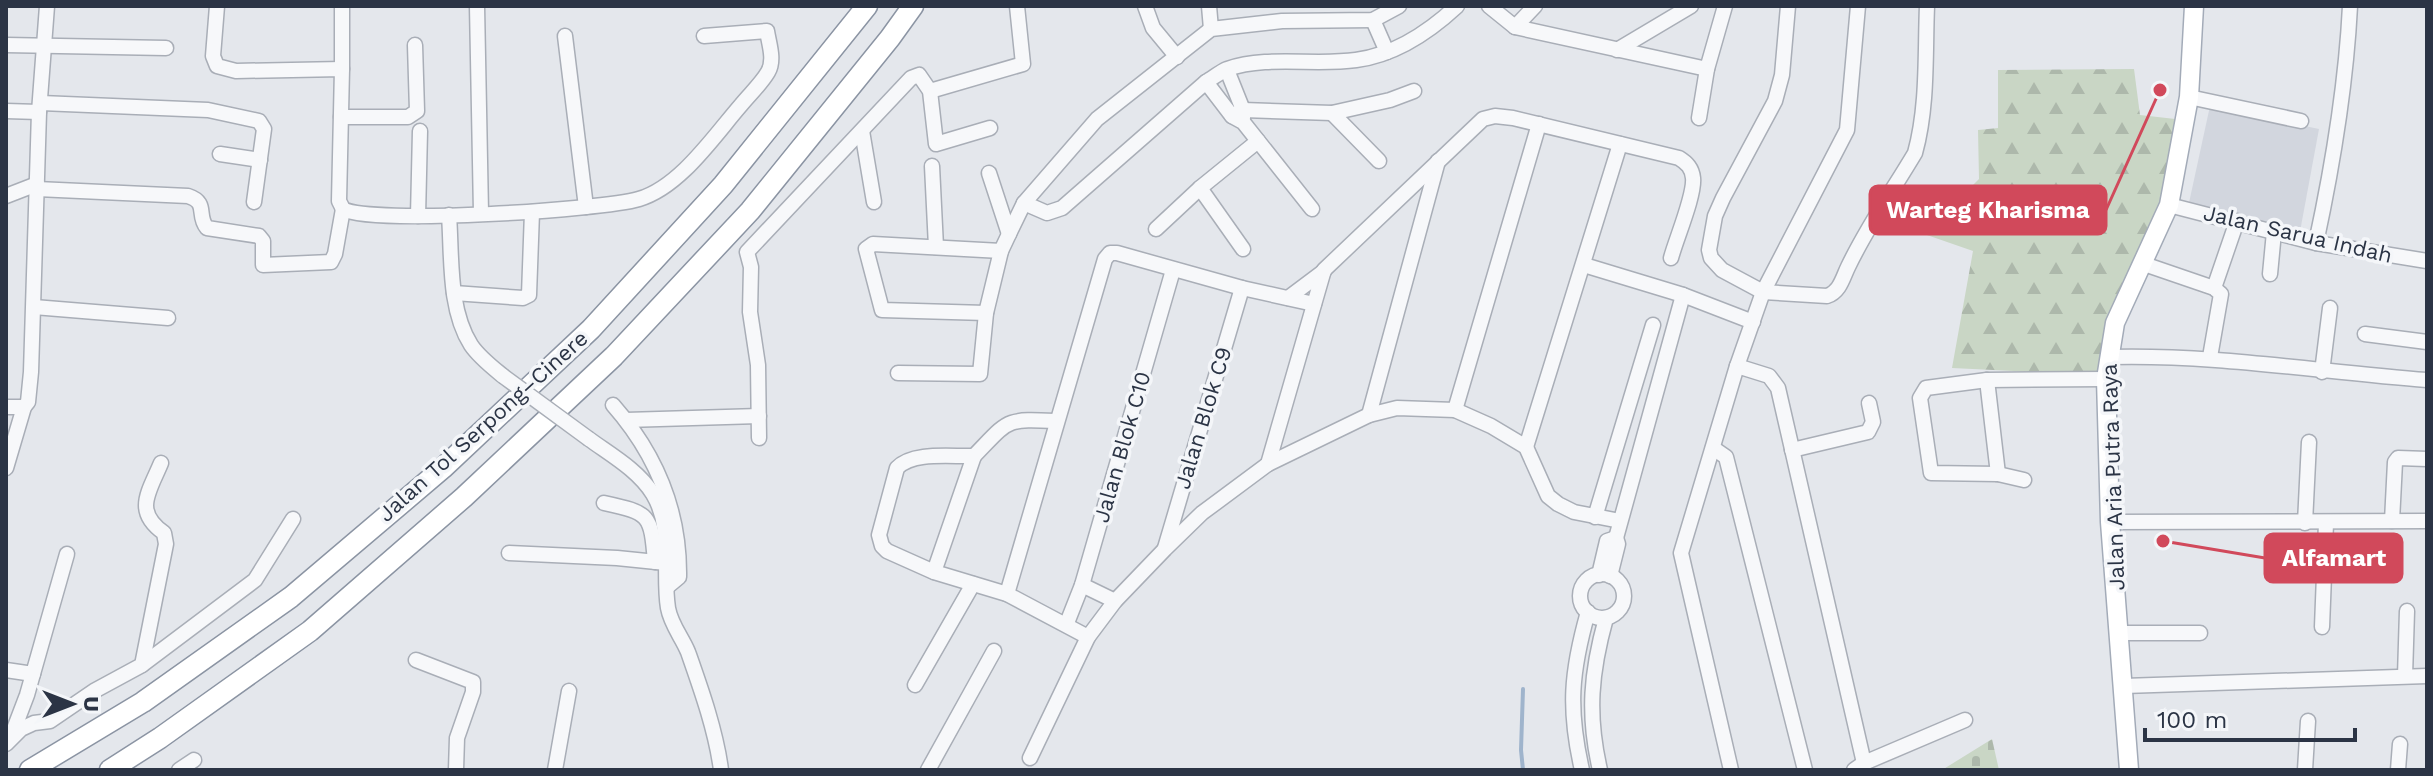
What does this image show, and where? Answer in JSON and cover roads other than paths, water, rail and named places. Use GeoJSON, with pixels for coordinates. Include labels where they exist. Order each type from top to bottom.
{"type":"FeatureCollection","features":[{"type":"Feature","properties":{"kind":"highway","name":"Jalan Tol Serpong–Cinere"},"geometry":{"type":"LineString","coordinates":[[30,770],[143,702],[291,597],[443,468],[601,318],[723,185],[867,6]]}},
{"type":"Feature","properties":{"kind":"highway","name":"Jalan Tol Serpong–Cinere"},"geometry":{"type":"LineString","coordinates":[[110,770],[310,631],[464,497],[614,356],[750,211],[913,6]]}},
{"type":"Feature","properties":{"kind":"main road","name":"Jalan Aria Putra Raya"},"geometry":{"type":"LineString","coordinates":[[2129,770],[2110,522],[2106,379],[2115,323],[2169,205],[2189,97],[2194,6]]}},
{"type":"Feature","properties":{"kind":"street"},"geometry":{"type":"LineString","coordinates":[[6,468],[28,402],[47,6]]}},
{"type":"Feature","properties":{"kind":"street"},"geometry":{"type":"LineString","coordinates":[[217,6],[213,56],[217,66],[236,71],[342,69]]}},
{"type":"Feature","properties":{"kind":"street"},"geometry":{"type":"LineString","coordinates":[[6,196],[37,186],[188,196],[200,202],[207,228],[259,236],[263,241],[263,265],[331,262],[343,209],[339,201],[342,6]]}},
{"type":"Feature","properties":{"kind":"street"},"geometry":{"type":"LineString","coordinates":[[477,6],[481,213]]}},
{"type":"Feature","properties":{"kind":"street"},"geometry":{"type":"LineString","coordinates":[[930,91],[1023,64],[1017,6]]}},
{"type":"Feature","properties":{"kind":"street"},"geometry":{"type":"LineString","coordinates":[[1145,6],[1153,28],[1177,57]]}},
{"type":"Feature","properties":{"kind":"street"},"geometry":{"type":"LineString","coordinates":[[1209,6],[1211,29]]}},
{"type":"Feature","properties":{"kind":"street"},"geometry":{"type":"LineString","coordinates":[[1354,6],[1376,34]]}},
{"type":"Feature","properties":{"kind":"street"},"geometry":{"type":"LineString","coordinates":[[898,373],[980,374],[986,313],[1001,251],[1024,203],[1097,119],[1211,29],[1282,14],[1329,19],[1376,34],[1415,39],[1457,6]]}},
{"type":"Feature","properties":{"kind":"street"},"geometry":{"type":"LineString","coordinates":[[1489,6],[1515,27],[1707,69]]}},
{"type":"Feature","properties":{"kind":"street"},"geometry":{"type":"LineString","coordinates":[[1515,27],[1535,6]]}},
{"type":"Feature","properties":{"kind":"street"},"geometry":{"type":"LineString","coordinates":[[1699,118],[1707,69],[1725,6]]}},
{"type":"Feature","properties":{"kind":"street"},"geometry":{"type":"LineString","coordinates":[[1788,6],[1782,75],[1775,101],[1715,216],[1709,250],[1711,258],[1722,270],[1763,292],[1827,296],[1834,294],[1839,287],[1855,252],[1915,153],[1920,135],[1927,6]]}},
{"type":"Feature","properties":{"kind":"street"},"geometry":{"type":"LineString","coordinates":[[1731,770],[1681,553],[1737,366],[1763,292],[1847,130],[1858,6]]}},
{"type":"Feature","properties":{"kind":"street"},"geometry":{"type":"LineString","coordinates":[[2316,243],[2334,160],[2347,64],[2350,6]]}},
{"type":"Feature","properties":{"kind":"street"},"geometry":{"type":"LineString","coordinates":[[1024,203],[1047,213],[1062,208],[1206,82],[1227,70],[1264,63],[1358,60],[1392,8]]}},
{"type":"Feature","properties":{"kind":"street"},"geometry":{"type":"LineString","coordinates":[[1617,50],[1682,8]]}},
{"type":"Feature","properties":{"kind":"street"},"geometry":{"type":"LineString","coordinates":[[343,209],[358,214],[418,216],[532,212],[640,199],[662,189],[705,148],[768,72],[771,57],[767,31],[704,36]]}},
{"type":"Feature","properties":{"kind":"street"},"geometry":{"type":"LineString","coordinates":[[565,36],[586,207]]}},
{"type":"Feature","properties":{"kind":"street"},"geometry":{"type":"LineString","coordinates":[[6,45],[166,48]]}},
{"type":"Feature","properties":{"kind":"street"},"geometry":{"type":"LineString","coordinates":[[341,117],[408,117],[416,113],[415,45]]}},
{"type":"Feature","properties":{"kind":"street"},"geometry":{"type":"LineString","coordinates":[[1227,70],[1239,116]]}},
{"type":"Feature","properties":{"kind":"street"},"geometry":{"type":"LineString","coordinates":[[759,438],[758,365],[750,312],[751,267],[747,252],[911,78],[919,75],[930,91],[936,144],[990,128]]}},
{"type":"Feature","properties":{"kind":"street"},"geometry":{"type":"LineString","coordinates":[[1206,82],[1239,116],[1312,209]]}},
{"type":"Feature","properties":{"kind":"street"},"geometry":{"type":"LineString","coordinates":[[1239,116],[1332,113],[1414,91]]}},
{"type":"Feature","properties":{"kind":"street"},"geometry":{"type":"LineString","coordinates":[[2189,97],[2301,121]]}},
{"type":"Feature","properties":{"kind":"street"},"geometry":{"type":"LineString","coordinates":[[6,111],[40,108],[208,110],[256,120],[264,127],[254,202]]}},
{"type":"Feature","properties":{"kind":"street"},"geometry":{"type":"LineString","coordinates":[[1332,113],[1379,161]]}},
{"type":"Feature","properties":{"kind":"street"},"geometry":{"type":"LineString","coordinates":[[1288,298],[1324,270],[1483,119],[1495,116],[1679,158],[1686,163],[1692,172],[1693,186],[1671,258]]}},
{"type":"Feature","properties":{"kind":"street"},"geometry":{"type":"LineString","coordinates":[[1455,410],[1539,124]]}},
{"type":"Feature","properties":{"kind":"street"},"geometry":{"type":"LineString","coordinates":[[418,216],[420,131]]}},
{"type":"Feature","properties":{"kind":"street"},"geometry":{"type":"LineString","coordinates":[[862,131],[874,202]]}},
{"type":"Feature","properties":{"kind":"street"},"geometry":{"type":"LineString","coordinates":[[1156,229],[1258,141]]}},
{"type":"Feature","properties":{"kind":"street"},"geometry":{"type":"LineString","coordinates":[[1526,447],[1620,144]]}},
{"type":"Feature","properties":{"kind":"street"},"geometry":{"type":"LineString","coordinates":[[220,154],[260,160]]}},
{"type":"Feature","properties":{"kind":"street"},"geometry":{"type":"LineString","coordinates":[[1369,415],[1438,161]]}},
{"type":"Feature","properties":{"kind":"street"},"geometry":{"type":"LineString","coordinates":[[932,166],[936,247]]}},
{"type":"Feature","properties":{"kind":"street"},"geometry":{"type":"LineString","coordinates":[[989,173],[1009,234]]}},
{"type":"Feature","properties":{"kind":"street"},"geometry":{"type":"LineString","coordinates":[[1200,188],[1243,249]]}},
{"type":"Feature","properties":{"kind":"street"},"geometry":{"type":"LineString","coordinates":[[1404,194],[1426,205]]}},
{"type":"Feature","properties":{"kind":"street","name":"Jalan Sarua Indah"},"geometry":{"type":"LineString","coordinates":[[2169,205],[2316,243],[2427,261]]}},
{"type":"Feature","properties":{"kind":"street"},"geometry":{"type":"LineString","coordinates":[[454,293],[523,298],[529,295],[532,212]]}},
{"type":"Feature","properties":{"kind":"street"},"geometry":{"type":"LineString","coordinates":[[449,215],[454,293],[471,346],[503,376],[638,475],[653,494],[666,532],[660,562]]}},
{"type":"Feature","properties":{"kind":"street"},"geometry":{"type":"LineString","coordinates":[[2214,288],[2237,221]]}},
{"type":"Feature","properties":{"kind":"street"},"geometry":{"type":"LineString","coordinates":[[2270,274],[2274,232]]}},
{"type":"Feature","properties":{"kind":"street"},"geometry":{"type":"LineString","coordinates":[[986,313],[882,310],[865,253],[873,244],[1001,251]]}},
{"type":"Feature","properties":{"kind":"street"},"geometry":{"type":"LineString","coordinates":[[1007,594],[1056,421],[1105,259],[1110,253],[1314,304]]}},
{"type":"Feature","properties":{"kind":"street"},"geometry":{"type":"LineString","coordinates":[[2141,263],[2219,291],[2222,299],[2210,357]]}},
{"type":"Feature","properties":{"kind":"street"},"geometry":{"type":"LineString","coordinates":[[1584,265],[1683,295],[1753,322]]}},
{"type":"Feature","properties":{"kind":"street","name":"Jalan Blok C10"},"geometry":{"type":"LineString","coordinates":[[1067,623],[1082,585],[1173,270]]}},
{"type":"Feature","properties":{"kind":"street"},"geometry":{"type":"LineString","coordinates":[[1268,464],[1324,270]]}},
{"type":"Feature","properties":{"kind":"street","name":"Jalan Blok C9"},"geometry":{"type":"LineString","coordinates":[[1165,549],[1242,288]]}},
{"type":"Feature","properties":{"kind":"street"},"geometry":{"type":"LineString","coordinates":[[1604,575],[1607,541],[1616,538],[1683,295]]}},
{"type":"Feature","properties":{"kind":"street"},"geometry":{"type":"LineString","coordinates":[[34,307],[168,318]]}},
{"type":"Feature","properties":{"kind":"street"},"geometry":{"type":"LineString","coordinates":[[2322,372],[2330,308]]}},
{"type":"Feature","properties":{"kind":"street"},"geometry":{"type":"LineString","coordinates":[[1595,517],[1653,325]]}},
{"type":"Feature","properties":{"kind":"street"},"geometry":{"type":"LineString","coordinates":[[2365,334],[2427,342]]}},
{"type":"Feature","properties":{"kind":"street"},"geometry":{"type":"LineString","coordinates":[[2108,357],[2210,357],[2322,372],[2427,380]]}},
{"type":"Feature","properties":{"kind":"street"},"geometry":{"type":"LineString","coordinates":[[1737,366],[1769,376],[1778,388],[1859,766],[1965,720]]}},
{"type":"Feature","properties":{"kind":"street"},"geometry":{"type":"LineString","coordinates":[[2024,480],[1998,474],[1931,473],[1920,398],[1926,388],[1987,380],[2106,379]]}},
{"type":"Feature","properties":{"kind":"street"},"geometry":{"type":"LineString","coordinates":[[1987,380],[1998,474]]}},
{"type":"Feature","properties":{"kind":"street"},"geometry":{"type":"LineString","coordinates":[[1792,450],[1868,432],[1873,422],[1869,403]]}},
{"type":"Feature","properties":{"kind":"street"},"geometry":{"type":"LineString","coordinates":[[613,405],[656,464],[677,528],[679,577],[667,587]]}},
{"type":"Feature","properties":{"kind":"street"},"geometry":{"type":"LineString","coordinates":[[6,407],[24,407]]}},
{"type":"Feature","properties":{"kind":"street"},"geometry":{"type":"LineString","coordinates":[[1030,758],[1088,637],[1115,601],[1165,549],[1202,513],[1268,464],[1369,415],[1397,408],[1455,410],[1491,426],[1526,447],[1548,496],[1574,512],[1620,521]]}},
{"type":"Feature","properties":{"kind":"street"},"geometry":{"type":"LineString","coordinates":[[626,420],[759,416]]}},
{"type":"Feature","properties":{"kind":"street"},"geometry":{"type":"LineString","coordinates":[[934,572],[974,456],[1012,421],[1056,421]]}},
{"type":"Feature","properties":{"kind":"street"},"geometry":{"type":"LineString","coordinates":[[2305,523],[2309,442]]}},
{"type":"Feature","properties":{"kind":"street"},"geometry":{"type":"LineString","coordinates":[[1713,448],[1726,457],[1805,770]]}},
{"type":"Feature","properties":{"kind":"street"},"geometry":{"type":"LineString","coordinates":[[974,456],[912,459],[897,468],[880,540],[887,551],[934,572],[1007,594],[1067,623],[1088,637]]}},
{"type":"Feature","properties":{"kind":"street"},"geometry":{"type":"LineString","coordinates":[[2392,521],[2395,462],[2405,457],[2427,459]]}},
{"type":"Feature","properties":{"kind":"street"},"geometry":{"type":"LineString","coordinates":[[142,665],[166,544],[164,533],[146,517],[148,495],[161,463]]}},
{"type":"Feature","properties":{"kind":"street"},"geometry":{"type":"LineString","coordinates":[[1180,498],[1202,513]]}},
{"type":"Feature","properties":{"kind":"street"},"geometry":{"type":"LineString","coordinates":[[604,503],[638,511],[649,521],[667,587],[668,607],[687,650],[721,770]]}},
{"type":"Feature","properties":{"kind":"street"},"geometry":{"type":"LineString","coordinates":[[7,743],[21,729],[50,721],[94,691],[142,665],[255,580],[293,519]]}},
{"type":"Feature","properties":{"kind":"street"},"geometry":{"type":"LineString","coordinates":[[2110,522],[2427,521]]}},
{"type":"Feature","properties":{"kind":"street"},"geometry":{"type":"LineString","coordinates":[[2322,627],[2326,523]]}},
{"type":"Feature","properties":{"kind":"street"},"geometry":{"type":"LineString","coordinates":[[509,553],[660,562]]}},
{"type":"Feature","properties":{"kind":"street"},"geometry":{"type":"LineString","coordinates":[[7,743],[33,674],[67,554]]}},
{"type":"Feature","properties":{"kind":"street"},"geometry":{"type":"LineString","coordinates":[[1604,575],[1619,582],[1624,598],[1616,613],[1606,618],[1588,612],[1581,600],[1586,581],[1604,575]]}},
{"type":"Feature","properties":{"kind":"street"},"geometry":{"type":"LineString","coordinates":[[915,685],[973,584]]}},
{"type":"Feature","properties":{"kind":"street"},"geometry":{"type":"LineString","coordinates":[[1082,585],[1115,601]]}},
{"type":"Feature","properties":{"kind":"street"},"geometry":{"type":"LineString","coordinates":[[2405,676],[2407,611]]}},
{"type":"Feature","properties":{"kind":"street"},"geometry":{"type":"LineString","coordinates":[[1582,770],[1573,720],[1572,681],[1588,612]]}},
{"type":"Feature","properties":{"kind":"street"},"geometry":{"type":"LineString","coordinates":[[1600,770],[1591,720],[1592,689],[1594,659],[1606,618]]}},
{"type":"Feature","properties":{"kind":"street"},"geometry":{"type":"LineString","coordinates":[[2120,633],[2200,633]]}},
{"type":"Feature","properties":{"kind":"street"},"geometry":{"type":"LineString","coordinates":[[928,770],[994,651]]}},
{"type":"Feature","properties":{"kind":"street"},"geometry":{"type":"LineString","coordinates":[[416,660],[473,682],[473,692],[457,738],[456,770]]}},
{"type":"Feature","properties":{"kind":"street"},"geometry":{"type":"LineString","coordinates":[[6,670],[33,674]]}},
{"type":"Feature","properties":{"kind":"street"},"geometry":{"type":"LineString","coordinates":[[2124,686],[2427,676]]}},
{"type":"Feature","properties":{"kind":"street"},"geometry":{"type":"LineString","coordinates":[[555,770],[569,691]]}},
{"type":"Feature","properties":{"kind":"street"},"geometry":{"type":"LineString","coordinates":[[2305,770],[2308,721]]}},
{"type":"Feature","properties":{"kind":"street"},"geometry":{"type":"LineString","coordinates":[[2398,770],[2400,744]]}},
{"type":"Feature","properties":{"kind":"street"},"geometry":{"type":"LineString","coordinates":[[179,770],[194,760]]}},
{"type":"Feature","properties":{"kind":"waterway"},"geometry":{"type":"LineString","coordinates":[[1523,689],[1523,770]]}},
{"type":"Feature","properties":{"kind":"place","name":"Warteg Kharisma"},"geometry":{"type":"Point","coordinates":[2160,90]}},
{"type":"Feature","properties":{"kind":"place","name":"Alfamart"},"geometry":{"type":"Point","coordinates":[2163,541]}}]}
